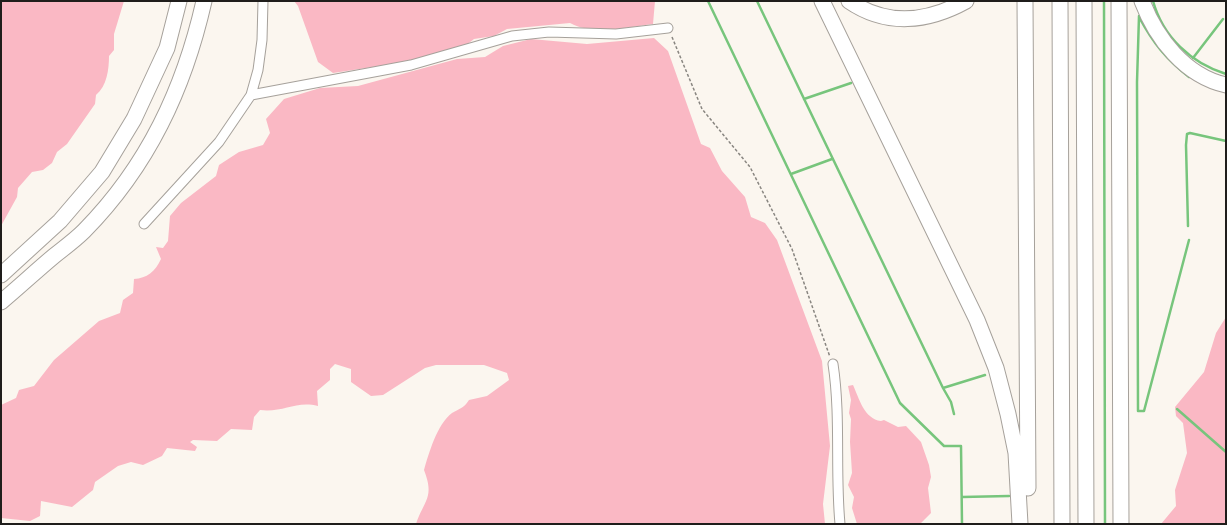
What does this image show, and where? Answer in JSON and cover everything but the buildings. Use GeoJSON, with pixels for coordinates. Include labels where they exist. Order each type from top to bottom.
{"type":"FeatureCollection","features":[{"type":"Feature","properties":{"kind":"main road"},"geometry":{"type":"LineString","coordinates":[[1,275],[60,221],[102,172],[134,118],[167,48],[180,1]]}},
{"type":"Feature","properties":{"kind":"main road"},"geometry":{"type":"LineString","coordinates":[[1,302],[82,232],[106,207],[138,166],[172,101],[185,69],[204,1]]}},
{"type":"Feature","properties":{"kind":"main road"},"geometry":{"type":"LineString","coordinates":[[822,1],[977,320],[996,368],[1016,453],[1020,524]]}},
{"type":"Feature","properties":{"kind":"main road"},"geometry":{"type":"LineString","coordinates":[[849,1],[870,12],[885,16],[908,19],[933,16],[946,12],[966,1]]}},
{"type":"Feature","properties":{"kind":"main road"},"geometry":{"type":"LineString","coordinates":[[1025,1],[1028,524]]}},
{"type":"Feature","properties":{"kind":"main road"},"geometry":{"type":"LineString","coordinates":[[1060,1],[1062,524]]}},
{"type":"Feature","properties":{"kind":"main road"},"geometry":{"type":"LineString","coordinates":[[1084,1],[1086,524]]}},
{"type":"Feature","properties":{"kind":"main road"},"geometry":{"type":"LineString","coordinates":[[1119,1],[1121,524]]}},
{"type":"Feature","properties":{"kind":"main road"},"geometry":{"type":"LineString","coordinates":[[1142,1],[1153,26],[1168,48],[1202,75],[1226,85]]}},
{"type":"Feature","properties":{"kind":"street"},"geometry":{"type":"LineString","coordinates":[[144,224],[220,142],[251,95],[258,70],[261,47],[263,1]]}},
{"type":"Feature","properties":{"kind":"street"},"geometry":{"type":"LineString","coordinates":[[251,95],[411,65],[512,36],[550,32],[616,34],[668,28]]}},
{"type":"Feature","properties":{"kind":"street"},"geometry":{"type":"LineString","coordinates":[[833,364],[838,394],[838,503],[840,524]]}},
{"type":"Feature","properties":{"kind":"path"},"geometry":{"type":"LineString","coordinates":[[668,28],[702,109],[750,167],[792,249],[833,364]]}},
{"type":"Feature","properties":{"kind":"shaded area"},"geometry":{"type":"Polygon","coordinates":[[[1,1],[124,1],[114,34],[114,50],[109,56],[107,77],[103,87],[96,95],[95,104],[67,144],[57,152],[52,163],[43,170],[32,172],[18,188],[17,197],[1,226],[1,1]]]}},
{"type":"Feature","properties":{"kind":"shaded area"},"geometry":{"type":"Polygon","coordinates":[[[294,1],[655,1],[653,24],[611,30],[589,29],[570,23],[507,29],[494,36],[474,39],[465,46],[406,62],[333,73],[318,62],[298,6],[294,1]]]}},
{"type":"Feature","properties":{"kind":"shaded area"},"geometry":{"type":"Polygon","coordinates":[[[654,38],[668,51],[701,144],[710,148],[722,171],[745,197],[751,217],[765,223],[777,240],[822,361],[830,446],[823,504],[825,524],[416,524],[427,498],[429,487],[424,470],[434,439],[442,424],[452,413],[463,407],[469,400],[487,396],[509,380],[507,373],[484,365],[436,365],[425,368],[383,395],[371,396],[351,382],[351,369],[335,364],[330,369],[330,380],[317,391],[318,406],[296,405],[276,410],[260,410],[254,417],[252,430],[231,429],[217,441],[193,440],[190,442],[197,447],[195,451],[167,448],[162,456],[143,465],[131,462],[118,466],[95,482],[93,490],[72,507],[41,501],[40,516],[30,521],[1,518],[1,405],[16,398],[19,390],[34,386],[54,360],[99,321],[120,313],[123,300],[133,293],[134,279],[150,274],[161,259],[156,247],[163,248],[168,241],[170,216],[181,203],[216,176],[219,165],[239,152],[263,145],[270,133],[266,119],[284,99],[320,88],[358,86],[457,59],[485,57],[503,46],[531,39],[587,44],[654,38]]]}},
{"type":"Feature","properties":{"kind":"shaded area"},"geometry":{"type":"Polygon","coordinates":[[[1226,317],[1226,524],[1161,524],[1176,506],[1175,490],[1187,453],[1183,423],[1176,416],[1175,407],[1204,372],[1216,333],[1226,317]]]}},
{"type":"Feature","properties":{"kind":"shaded area"},"geometry":{"type":"Polygon","coordinates":[[[853,385],[860,402],[870,416],[881,421],[884,420],[898,427],[906,426],[921,442],[929,465],[931,477],[928,488],[931,513],[920,524],[857,524],[852,508],[854,497],[848,485],[852,473],[850,442],[851,419],[849,413],[851,400],[848,386],[853,385]]]}},
{"type":"Feature","properties":{"kind":"waterway"},"geometry":{"type":"LineString","coordinates":[[708,1],[900,403],[944,446],[961,446],[962,524]]}},
{"type":"Feature","properties":{"kind":"waterway"},"geometry":{"type":"LineString","coordinates":[[757,1],[943,388]]}},
{"type":"Feature","properties":{"kind":"waterway"},"geometry":{"type":"LineString","coordinates":[[1104,1],[1105,524]]}},
{"type":"Feature","properties":{"kind":"waterway"},"geometry":{"type":"LineString","coordinates":[[1153,1],[1164,26],[1180,47],[1201,63],[1226,74]]}},
{"type":"Feature","properties":{"kind":"waterway"},"geometry":{"type":"LineString","coordinates":[[1139,16],[1137,82],[1138,411],[1144,411],[1189,240]]}},
{"type":"Feature","properties":{"kind":"waterway"},"geometry":{"type":"LineString","coordinates":[[1139,17],[1149,35],[1161,50],[1173,64],[1189,77]]}},
{"type":"Feature","properties":{"kind":"waterway"},"geometry":{"type":"LineString","coordinates":[[1193,58],[1223,19]]}},
{"type":"Feature","properties":{"kind":"waterway"},"geometry":{"type":"LineString","coordinates":[[804,99],[851,83]]}},
{"type":"Feature","properties":{"kind":"waterway"},"geometry":{"type":"LineString","coordinates":[[1188,226],[1187,134],[1190,133],[1226,141]]}},
{"type":"Feature","properties":{"kind":"waterway"},"geometry":{"type":"LineString","coordinates":[[791,174],[832,159]]}},
{"type":"Feature","properties":{"kind":"waterway"},"geometry":{"type":"LineString","coordinates":[[954,414],[951,402],[943,388],[985,375]]}},
{"type":"Feature","properties":{"kind":"waterway"},"geometry":{"type":"LineString","coordinates":[[1177,409],[1226,452]]}},
{"type":"Feature","properties":{"kind":"waterway"},"geometry":{"type":"LineString","coordinates":[[962,497],[1009,496]]}}]}
